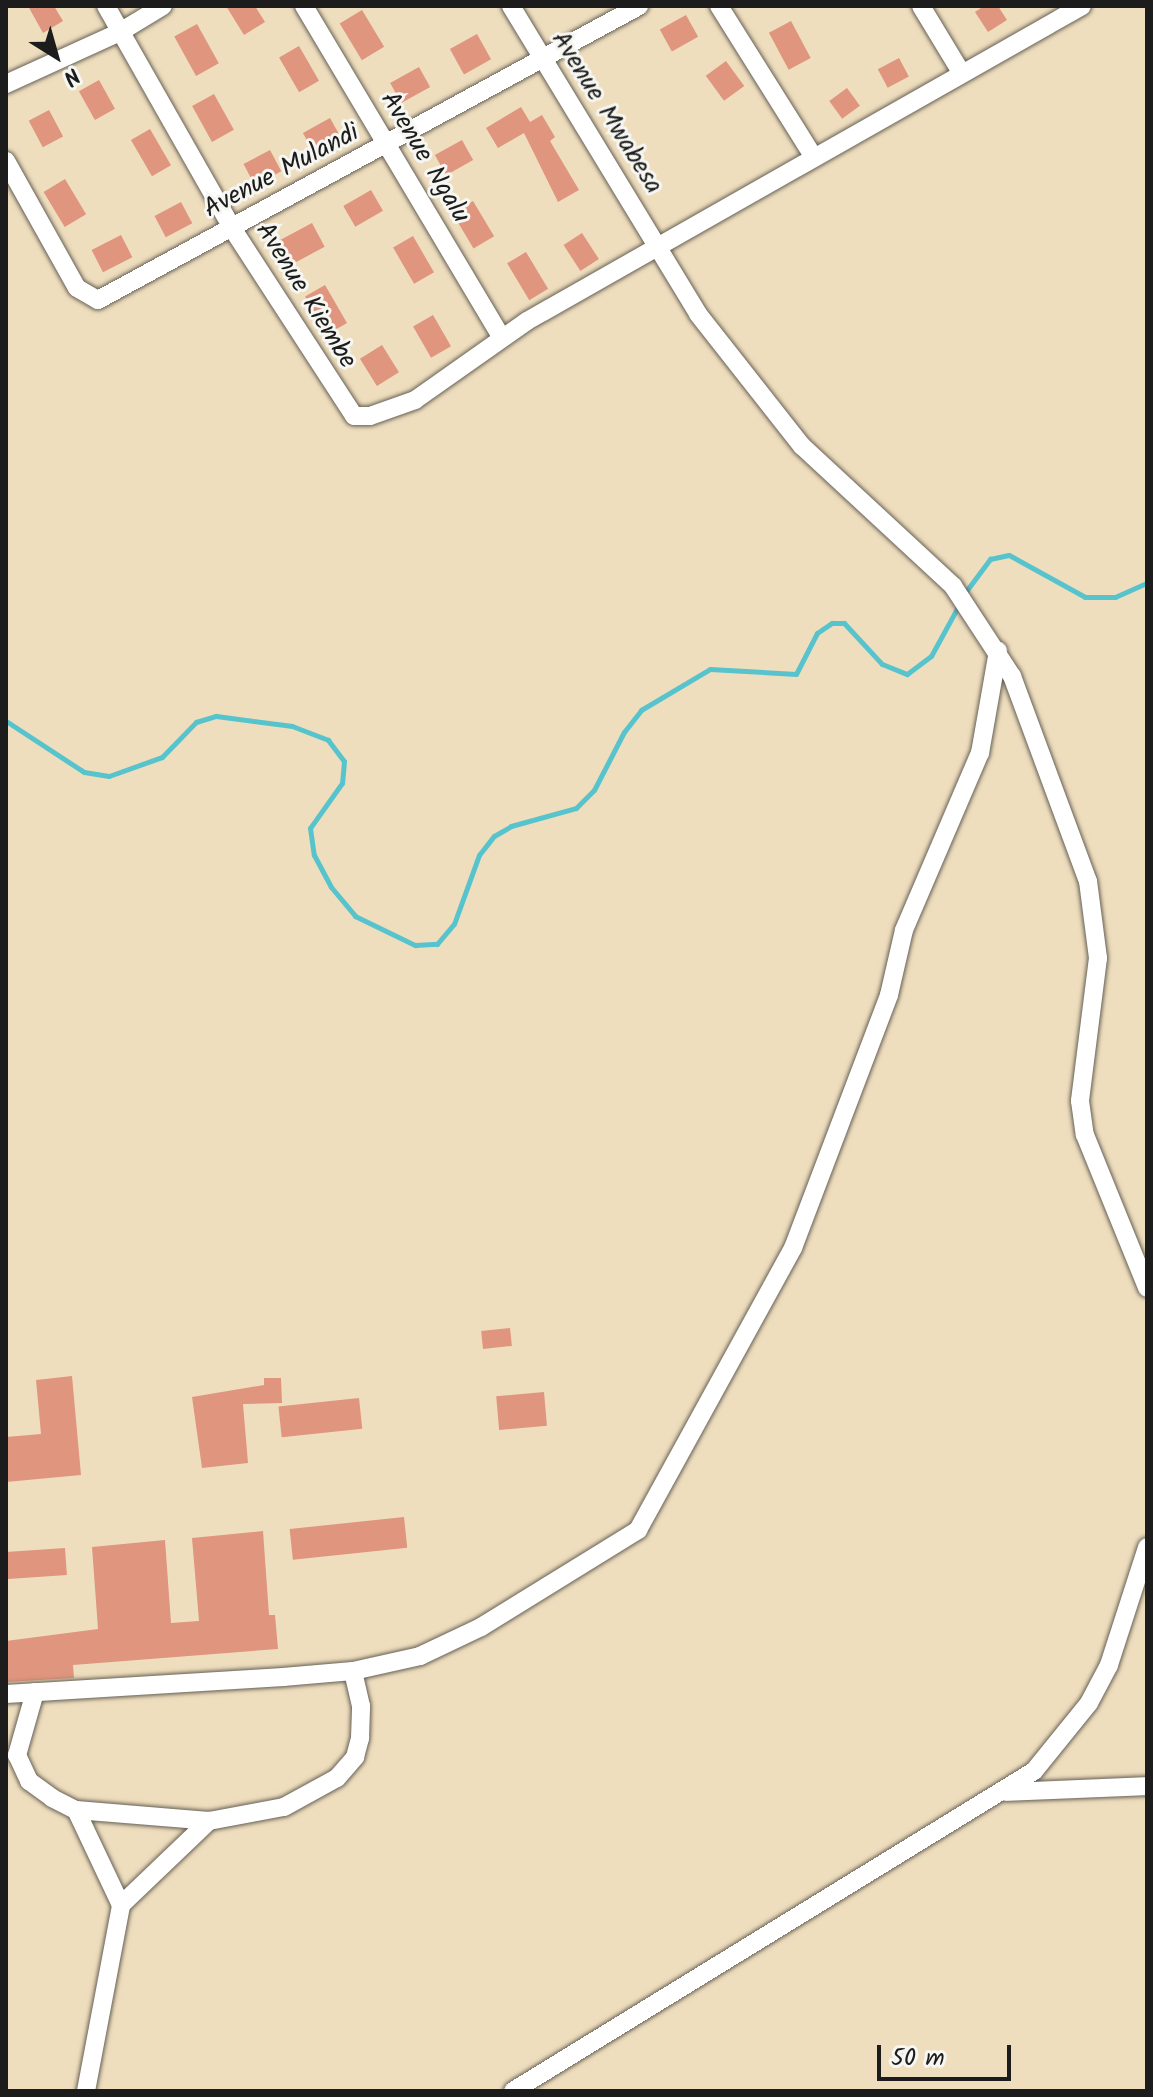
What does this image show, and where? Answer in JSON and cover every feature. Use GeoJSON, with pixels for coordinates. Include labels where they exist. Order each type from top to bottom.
{"type":"FeatureCollection","features":[{"type":"Feature","properties":{"kind":"street","name":"Avenue Kiembe"},"geometry":{"type":"LineString","coordinates":[[106,6],[232,228],[342,405],[354,416],[370,416],[415,400],[501,336]]}},
{"type":"Feature","properties":{"kind":"street"},"geometry":{"type":"LineString","coordinates":[[6,84],[120,32],[163,6]]}},
{"type":"Feature","properties":{"kind":"street","name":"Avenue Ngalu"},"geometry":{"type":"LineString","coordinates":[[304,6],[501,336]]}},
{"type":"Feature","properties":{"kind":"street","name":"Avenue Mwabesa"},"geometry":{"type":"LineString","coordinates":[[511,6],[698,314],[802,446],[953,586],[976,613],[1025,702],[1088,881],[1098,958],[1080,1101],[1085,1135],[1147,1288]]}},
{"type":"Feature","properties":{"kind":"street","name":"Avenue Mulandi"},"geometry":{"type":"LineString","coordinates":[[6,161],[77,288],[98,300],[387,147],[639,6]]}},
{"type":"Feature","properties":{"kind":"street"},"geometry":{"type":"LineString","coordinates":[[719,6],[813,156]]}},
{"type":"Feature","properties":{"kind":"street"},"geometry":{"type":"LineString","coordinates":[[921,6],[961,72]]}},
{"type":"Feature","properties":{"kind":"street"},"geometry":{"type":"LineString","coordinates":[[501,336],[813,156],[1082,6]]}},
{"type":"Feature","properties":{"kind":"street"},"geometry":{"type":"LineString","coordinates":[[6,1694],[353,1671],[420,1656],[481,1627],[621,1543],[650,1515],[793,1248],[810,1207],[889,995],[904,930],[980,753],[998,651]]}},
{"type":"Feature","properties":{"kind":"street"},"geometry":{"type":"LineString","coordinates":[[513,2091],[1006,1792],[1034,1771],[1089,1703],[1128,1616],[1147,1547]]}},
{"type":"Feature","properties":{"kind":"street"},"geometry":{"type":"LineString","coordinates":[[35,1692],[17,1755],[29,1781],[76,1810],[209,1821],[284,1807],[337,1778],[355,1757],[360,1738],[361,1706],[353,1671]]}},
{"type":"Feature","properties":{"kind":"street"},"geometry":{"type":"LineString","coordinates":[[1006,1792],[1147,1786]]}},
{"type":"Feature","properties":{"kind":"street"},"geometry":{"type":"LineString","coordinates":[[76,1810],[121,1905]]}},
{"type":"Feature","properties":{"kind":"street"},"geometry":{"type":"LineString","coordinates":[[86,2091],[121,1905],[209,1821]]}},
{"type":"Feature","properties":{"kind":"building"},"geometry":{"type":"Polygon","coordinates":[[[28,6],[54,6],[63,21],[43,33],[28,6]]]}},
{"type":"Feature","properties":{"kind":"building"},"geometry":{"type":"Polygon","coordinates":[[[226,6],[255,6],[265,22],[244,35],[226,6]]]}},
{"type":"Feature","properties":{"kind":"building"},"geometry":{"type":"Polygon","coordinates":[[[984,6],[998,6],[1007,20],[988,32],[975,12],[984,6]]]}},
{"type":"Feature","properties":{"kind":"building"},"geometry":{"type":"Polygon","coordinates":[[[362,10],[384,47],[362,60],[340,23],[362,10]]]}},
{"type":"Feature","properties":{"kind":"building"},"geometry":{"type":"Polygon","coordinates":[[[686,15],[698,37],[672,51],[660,30],[686,15]]]}},
{"type":"Feature","properties":{"kind":"building"},"geometry":{"type":"Polygon","coordinates":[[[791,21],[811,58],[789,70],[769,33],[791,21]]]}},
{"type":"Feature","properties":{"kind":"building"},"geometry":{"type":"Polygon","coordinates":[[[197,24],[219,63],[196,76],[174,37],[197,24]]]}},
{"type":"Feature","properties":{"kind":"building"},"geometry":{"type":"Polygon","coordinates":[[[477,34],[491,59],[464,74],[450,49],[477,34]]]}},
{"type":"Feature","properties":{"kind":"building"},"geometry":{"type":"Polygon","coordinates":[[[299,46],[319,81],[299,92],[279,58],[299,46]]]}},
{"type":"Feature","properties":{"kind":"building"},"geometry":{"type":"Polygon","coordinates":[[[899,58],[909,77],[888,88],[878,69],[899,58]]]}},
{"type":"Feature","properties":{"kind":"building"},"geometry":{"type":"Polygon","coordinates":[[[726,61],[744,86],[724,101],[706,76],[726,61]]]}},
{"type":"Feature","properties":{"kind":"building"},"geometry":{"type":"Polygon","coordinates":[[[419,67],[430,87],[401,103],[390,83],[419,67]]]}},
{"type":"Feature","properties":{"kind":"building"},"geometry":{"type":"Polygon","coordinates":[[[99,80],[115,109],[95,120],[79,91],[99,80]]]}},
{"type":"Feature","properties":{"kind":"building"},"geometry":{"type":"Polygon","coordinates":[[[847,88],[860,106],[842,119],[829,101],[847,88]]]}},
{"type":"Feature","properties":{"kind":"building"},"geometry":{"type":"Polygon","coordinates":[[[214,94],[234,130],[212,142],[192,106],[214,94]]]}},
{"type":"Feature","properties":{"kind":"building"},"geometry":{"type":"Polygon","coordinates":[[[521,107],[530,122],[542,115],[555,137],[550,141],[579,190],[558,202],[524,133],[498,148],[486,128],[521,107]]]}},
{"type":"Feature","properties":{"kind":"building"},"geometry":{"type":"Polygon","coordinates":[[[49,110],[63,136],[43,147],[29,121],[49,110]]]}},
{"type":"Feature","properties":{"kind":"building"},"geometry":{"type":"Polygon","coordinates":[[[330,118],[340,136],[313,151],[303,133],[330,118]]]}},
{"type":"Feature","properties":{"kind":"building"},"geometry":{"type":"Polygon","coordinates":[[[150,129],[171,165],[152,176],[131,140],[150,129]]]}},
{"type":"Feature","properties":{"kind":"building"},"geometry":{"type":"Polygon","coordinates":[[[462,140],[473,160],[446,175],[435,155],[462,140]]]}},
{"type":"Feature","properties":{"kind":"building"},"geometry":{"type":"Polygon","coordinates":[[[270,150],[281,171],[255,185],[244,164],[270,150]]]}},
{"type":"Feature","properties":{"kind":"building"},"geometry":{"type":"Polygon","coordinates":[[[65,179],[86,214],[65,227],[44,192],[65,179]]]}},
{"type":"Feature","properties":{"kind":"building"},"geometry":{"type":"Polygon","coordinates":[[[371,190],[383,211],[355,227],[343,206],[371,190]]]}},
{"type":"Feature","properties":{"kind":"building"},"geometry":{"type":"Polygon","coordinates":[[[473,201],[494,236],[474,249],[452,213],[473,201]]]}},
{"type":"Feature","properties":{"kind":"building"},"geometry":{"type":"Polygon","coordinates":[[[181,202],[192,223],[166,237],[155,216],[181,202]]]}},
{"type":"Feature","properties":{"kind":"building"},"geometry":{"type":"Polygon","coordinates":[[[312,223],[325,247],[293,264],[280,240],[312,223]]]}},
{"type":"Feature","properties":{"kind":"building"},"geometry":{"type":"Polygon","coordinates":[[[582,233],[599,259],[580,271],[564,245],[582,233]]]}},
{"type":"Feature","properties":{"kind":"building"},"geometry":{"type":"Polygon","coordinates":[[[121,235],[132,257],[103,272],[92,250],[121,235]]]}},
{"type":"Feature","properties":{"kind":"building"},"geometry":{"type":"Polygon","coordinates":[[[413,236],[434,272],[414,284],[393,248],[413,236]]]}},
{"type":"Feature","properties":{"kind":"building"},"geometry":{"type":"Polygon","coordinates":[[[526,252],[548,289],[529,300],[507,263],[526,252]]]}},
{"type":"Feature","properties":{"kind":"building"},"geometry":{"type":"Polygon","coordinates":[[[325,285],[347,323],[327,335],[305,296],[325,285]]]}},
{"type":"Feature","properties":{"kind":"building"},"geometry":{"type":"Polygon","coordinates":[[[433,315],[451,346],[431,358],[413,326],[433,315]]]}},
{"type":"Feature","properties":{"kind":"building"},"geometry":{"type":"Polygon","coordinates":[[[382,345],[399,372],[377,386],[360,359],[382,345]]]}},
{"type":"Feature","properties":{"kind":"building"},"geometry":{"type":"Polygon","coordinates":[[[510,1328],[512,1346],[483,1349],[481,1331],[510,1328]]]}},
{"type":"Feature","properties":{"kind":"building"},"geometry":{"type":"Polygon","coordinates":[[[72,1376],[81,1475],[6,1482],[6,1437],[41,1434],[36,1380],[72,1376]]]}},
{"type":"Feature","properties":{"kind":"building"},"geometry":{"type":"Polygon","coordinates":[[[264,1378],[281,1378],[282,1403],[243,1404],[248,1463],[202,1468],[192,1397],[264,1385],[264,1378]]]}},
{"type":"Feature","properties":{"kind":"building"},"geometry":{"type":"Polygon","coordinates":[[[544,1392],[547,1426],[499,1430],[496,1396],[544,1392]]]}},
{"type":"Feature","properties":{"kind":"building"},"geometry":{"type":"Polygon","coordinates":[[[359,1398],[362,1429],[282,1437],[278,1406],[359,1398]]]}},
{"type":"Feature","properties":{"kind":"building"},"geometry":{"type":"Polygon","coordinates":[[[404,1517],[407,1548],[293,1560],[290,1529],[404,1517]]]}},
{"type":"Feature","properties":{"kind":"building"},"geometry":{"type":"Polygon","coordinates":[[[263,1531],[269,1615],[275,1615],[278,1649],[73,1665],[74,1678],[6,1682],[6,1641],[98,1629],[92,1547],[165,1540],[171,1623],[199,1621],[192,1538],[263,1531]]]}},
{"type":"Feature","properties":{"kind":"building"},"geometry":{"type":"Polygon","coordinates":[[[65,1548],[67,1575],[8,1579],[6,1552],[65,1548]]]}},
{"type":"Feature","properties":{"kind":"waterway"},"geometry":{"type":"LineString","coordinates":[[964,594],[990,559],[1009,555],[1085,597],[1115,597],[1147,583]]}},
{"type":"Feature","properties":{"kind":"waterway"},"geometry":{"type":"LineString","coordinates":[[6,721],[84,772],[109,776],[162,757],[196,722],[216,716],[292,726],[328,740],[344,761],[342,783],[310,828],[314,855],[331,887],[355,916],[415,945],[437,944],[454,924],[479,855],[494,836],[511,826],[576,808],[594,790],[624,732],[641,710],[710,669],[796,674],[817,633],[832,623],[844,623],[882,664],[907,674],[931,656],[960,603]]}}]}
